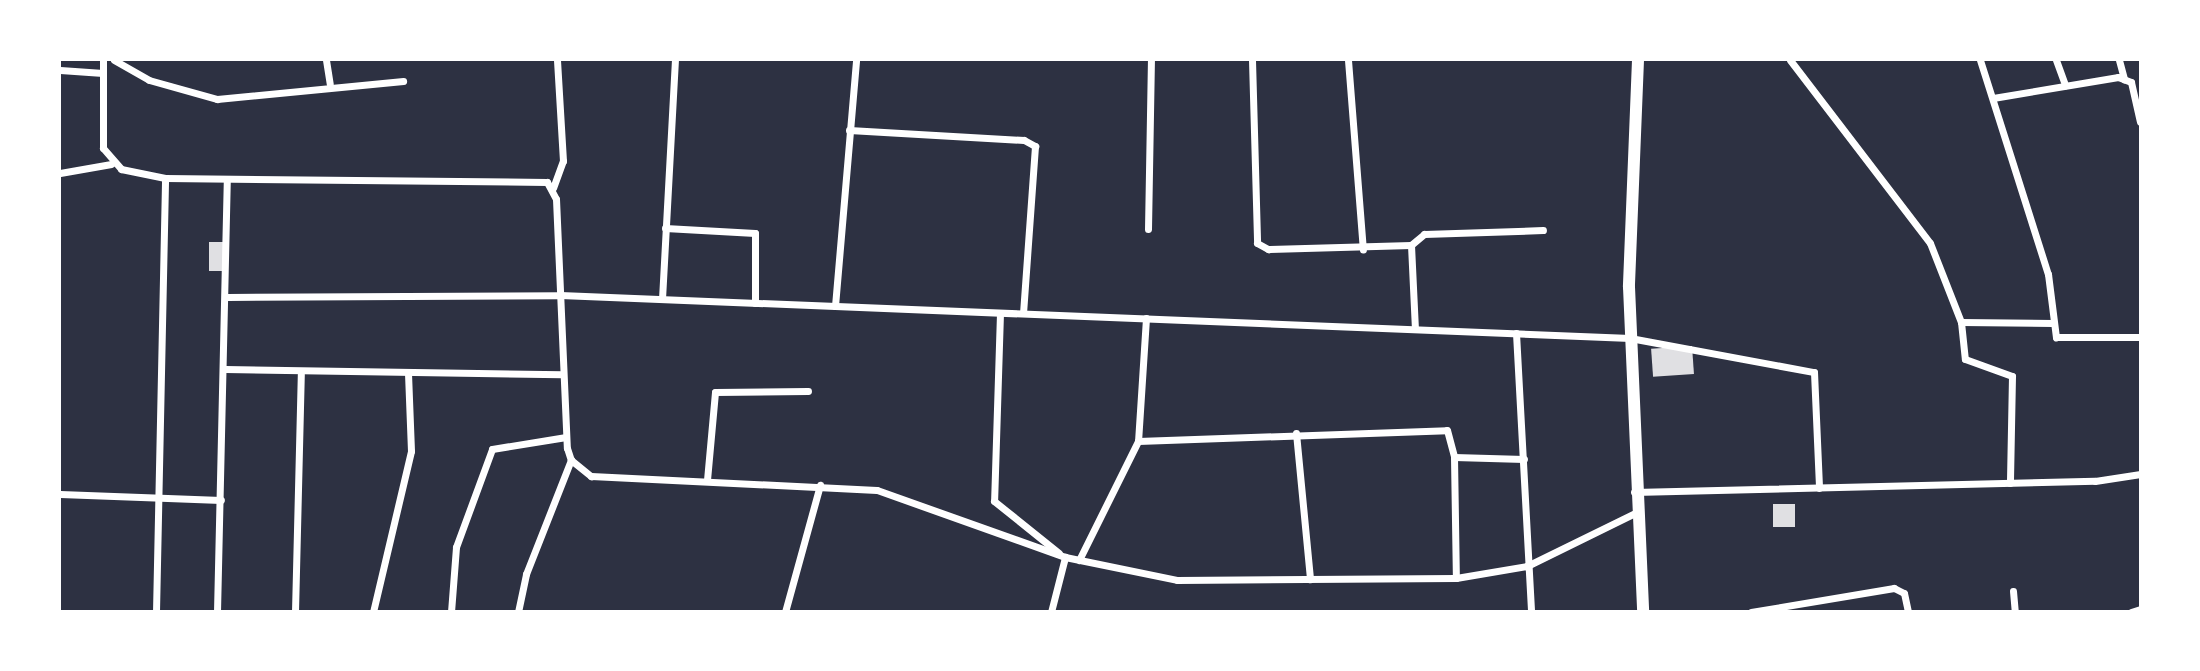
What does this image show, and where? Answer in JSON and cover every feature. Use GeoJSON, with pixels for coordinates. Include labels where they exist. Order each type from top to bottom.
{"type":"FeatureCollection","features":[{"type":"Feature","properties":{"kind":"street"},"geometry":{"type":"LineString","coordinates":[[103,60],[103,148],[111,164]]}},
{"type":"Feature","properties":{"kind":"street"},"geometry":{"type":"LineString","coordinates":[[114,60],[149,80],[216,99],[330,85],[402,81]]}},
{"type":"Feature","properties":{"kind":"street"},"geometry":{"type":"LineString","coordinates":[[326,60],[330,85]]}},
{"type":"Feature","properties":{"kind":"street"},"geometry":{"type":"LineString","coordinates":[[518,611],[526,574],[571,460],[566,437],[553,188],[564,161],[556,60]]}},
{"type":"Feature","properties":{"kind":"street"},"geometry":{"type":"LineString","coordinates":[[662,299],[675,60]]}},
{"type":"Feature","properties":{"kind":"street"},"geometry":{"type":"LineString","coordinates":[[835,306],[856,60]]}},
{"type":"Feature","properties":{"kind":"street"},"geometry":{"type":"LineString","coordinates":[[1148,229],[1151,60]]}},
{"type":"Feature","properties":{"kind":"street"},"geometry":{"type":"LineString","coordinates":[[1252,60],[1257,243],[1268,250],[1411,245],[1424,234],[1543,230]]}},
{"type":"Feature","properties":{"kind":"street"},"geometry":{"type":"LineString","coordinates":[[1348,60],[1363,248]]}},
{"type":"Feature","properties":{"kind":"street"},"geometry":{"type":"LineString","coordinates":[[1638,60],[1630,338],[1634,492],[1643,611]]}},
{"type":"Feature","properties":{"kind":"street"},"geometry":{"type":"LineString","coordinates":[[1790,60],[1930,243],[1961,322],[1965,359],[2014,380],[2010,483]]}},
{"type":"Feature","properties":{"kind":"street"},"geometry":{"type":"LineString","coordinates":[[1980,60],[2048,274],[2053,323],[2061,341],[2140,337]]}},
{"type":"Feature","properties":{"kind":"street"},"geometry":{"type":"LineString","coordinates":[[2056,60],[2066,85]]}},
{"type":"Feature","properties":{"kind":"street"},"geometry":{"type":"LineString","coordinates":[[2119,60],[2124,79],[2133,88],[2140,122]]}},
{"type":"Feature","properties":{"kind":"street"},"geometry":{"type":"LineString","coordinates":[[60,70],[103,73]]}},
{"type":"Feature","properties":{"kind":"street"},"geometry":{"type":"LineString","coordinates":[[1993,98],[2066,85],[2124,79]]}},
{"type":"Feature","properties":{"kind":"street"},"geometry":{"type":"LineString","coordinates":[[849,130],[1024,140],[1035,146],[1023,313]]}},
{"type":"Feature","properties":{"kind":"street"},"geometry":{"type":"LineString","coordinates":[[60,173],[111,164],[165,178],[538,179],[553,188]]}},
{"type":"Feature","properties":{"kind":"street"},"geometry":{"type":"LineString","coordinates":[[156,611],[165,178]]}},
{"type":"Feature","properties":{"kind":"street"},"geometry":{"type":"LineString","coordinates":[[217,611],[228,297],[227,179]]}},
{"type":"Feature","properties":{"kind":"street"},"geometry":{"type":"LineString","coordinates":[[665,228],[755,233],[755,303]]}},
{"type":"Feature","properties":{"kind":"street"},"geometry":{"type":"LineString","coordinates":[[1411,245],[1415,329]]}},
{"type":"Feature","properties":{"kind":"street"},"geometry":{"type":"LineString","coordinates":[[228,297],[560,295],[1630,338],[1814,372],[1819,488]]}},
{"type":"Feature","properties":{"kind":"street"},"geometry":{"type":"LineString","coordinates":[[1000,313],[994,501],[1065,557]]}},
{"type":"Feature","properties":{"kind":"street"},"geometry":{"type":"LineString","coordinates":[[1079,560],[1138,441],[1146,318]]}},
{"type":"Feature","properties":{"kind":"street"},"geometry":{"type":"LineString","coordinates":[[1961,322],[2053,323]]}},
{"type":"Feature","properties":{"kind":"street"},"geometry":{"type":"LineString","coordinates":[[1517,333],[1531,611]]}},
{"type":"Feature","properties":{"kind":"street"},"geometry":{"type":"LineString","coordinates":[[225,369],[301,374],[562,374]]}},
{"type":"Feature","properties":{"kind":"street"},"geometry":{"type":"LineString","coordinates":[[295,611],[301,374]]}},
{"type":"Feature","properties":{"kind":"street"},"geometry":{"type":"LineString","coordinates":[[373,611],[411,451],[408,374]]}},
{"type":"Feature","properties":{"kind":"street"},"geometry":{"type":"LineString","coordinates":[[707,480],[715,392],[808,391]]}},
{"type":"Feature","properties":{"kind":"street"},"geometry":{"type":"LineString","coordinates":[[1138,441],[1441,428],[1454,457],[1456,578]]}},
{"type":"Feature","properties":{"kind":"street"},"geometry":{"type":"LineString","coordinates":[[1296,433],[1310,579]]}},
{"type":"Feature","properties":{"kind":"street"},"geometry":{"type":"LineString","coordinates":[[451,611],[456,547],[492,449],[566,437]]}},
{"type":"Feature","properties":{"kind":"street"},"geometry":{"type":"LineString","coordinates":[[1454,457],[1524,459]]}},
{"type":"Feature","properties":{"kind":"street"},"geometry":{"type":"LineString","coordinates":[[571,460],[591,476],[820,485],[877,490],[1065,557],[1177,580],[1456,578],[1527,566],[1635,513]]}},
{"type":"Feature","properties":{"kind":"street"},"geometry":{"type":"LineString","coordinates":[[1634,492],[2010,483],[2140,474]]}},
{"type":"Feature","properties":{"kind":"street"},"geometry":{"type":"LineString","coordinates":[[785,611],[820,485]]}},
{"type":"Feature","properties":{"kind":"street"},"geometry":{"type":"LineString","coordinates":[[60,495],[221,500]]}},
{"type":"Feature","properties":{"kind":"street"},"geometry":{"type":"LineString","coordinates":[[1051,611],[1065,557]]}},
{"type":"Feature","properties":{"kind":"street"},"geometry":{"type":"LineString","coordinates":[[1751,611],[1894,588],[1904,593],[1908,611]]}},
{"type":"Feature","properties":{"kind":"street"},"geometry":{"type":"LineString","coordinates":[[2013,591],[2015,611]]}},
{"type":"Feature","properties":{"kind":"street"},"geometry":{"type":"LineString","coordinates":[[2131,611],[2140,609]]}},
{"type":"Feature","properties":{"kind":"building"},"geometry":{"type":"Polygon","coordinates":[[[209,242],[227,242],[227,271],[209,271],[209,242]]]}},
{"type":"Feature","properties":{"kind":"building"},"geometry":{"type":"Polygon","coordinates":[[[1692,346],[1694,374],[1653,377],[1651,349],[1692,346]]]}},
{"type":"Feature","properties":{"kind":"building"},"geometry":{"type":"Polygon","coordinates":[[[1773,504],[1795,504],[1795,527],[1773,527],[1773,504]]]}}]}
